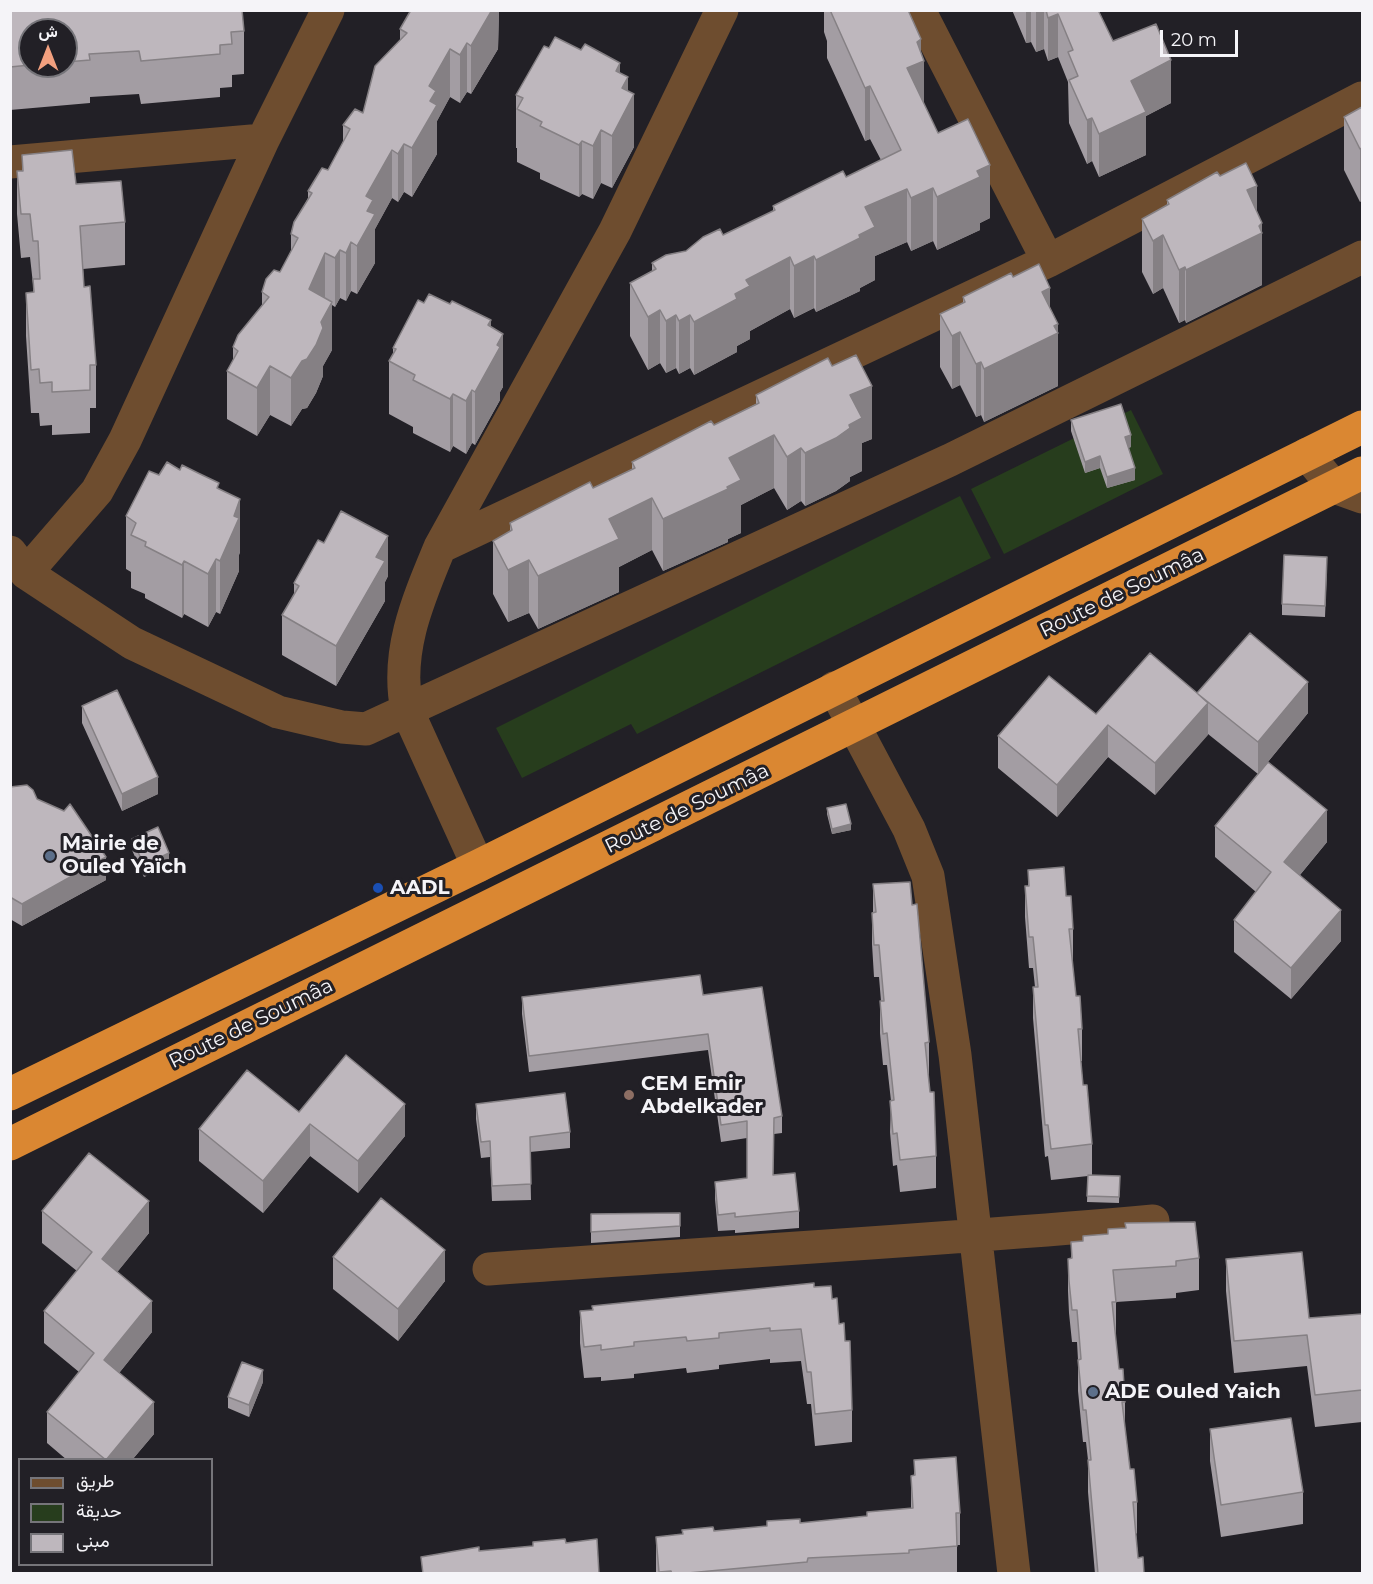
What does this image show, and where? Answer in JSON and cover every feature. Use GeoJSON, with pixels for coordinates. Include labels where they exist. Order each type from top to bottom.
{"type":"FeatureCollection","features":[{"type":"Feature","properties":{"kind":"highway"},"geometry":{"type":"LineString","coordinates":[[10,1094],[478,866],[1362,427]]}},
{"type":"Feature","properties":{"kind":"highway","name":"Route de Soumâa"},"geometry":{"type":"LineString","coordinates":[[10,1144],[853,726],[1353,486]]}},
{"type":"Feature","properties":{"kind":"street"},"geometry":{"type":"LineString","coordinates":[[328,10],[263,140],[125,440],[98,491],[18,562],[132,643],[278,712],[342,727],[366,729],[950,460],[1362,257]]}},
{"type":"Feature","properties":{"kind":"street"},"geometry":{"type":"LineString","coordinates":[[478,866],[407,710],[402,686],[403,653],[425,583],[440,547],[615,231],[722,10]]}},
{"type":"Feature","properties":{"kind":"street"},"geometry":{"type":"LineString","coordinates":[[918,10],[1048,261]]}},
{"type":"Feature","properties":{"kind":"street"},"geometry":{"type":"LineString","coordinates":[[440,547],[1048,261],[1362,98]]}},
{"type":"Feature","properties":{"kind":"street"},"geometry":{"type":"LineString","coordinates":[[10,162],[263,140]]}},
{"type":"Feature","properties":{"kind":"street"},"geometry":{"type":"LineString","coordinates":[[1307,454],[1353,486]]}},
{"type":"Feature","properties":{"kind":"street"},"geometry":{"type":"LineString","coordinates":[[834,688],[909,829],[927,876],[953,1043],[1014,1574]]}},
{"type":"Feature","properties":{"kind":"street"},"geometry":{"type":"LineString","coordinates":[[489,1269],[843,1243],[976,1237],[1154,1221]]}},
{"type":"Feature","properties":{"kind":"green space"},"geometry":{"type":"Polygon","coordinates":[[[1131,410],[1163,474],[1004,554],[971,489],[1131,410]]]}},
{"type":"Feature","properties":{"kind":"green space"},"geometry":{"type":"Polygon","coordinates":[[[960,496],[991,558],[637,734],[631,724],[522,778],[496,728],[960,496]]]}},
{"type":"Feature","properties":{"kind":"building"},"geometry":{"type":"Polygon","coordinates":[[[10,10],[242,10],[244,31],[231,32],[232,44],[220,45],[220,54],[141,61],[139,51],[89,54],[90,60],[78,61],[78,18],[18,18],[18,66],[10,67],[10,10]]]}},
{"type":"Feature","properties":{"kind":"building"},"geometry":{"type":"Polygon","coordinates":[[[411,10],[492,10],[471,46],[467,43],[460,55],[450,49],[429,86],[436,91],[430,101],[437,105],[412,148],[404,144],[398,154],[392,150],[366,196],[373,200],[367,211],[375,214],[357,246],[351,242],[346,253],[340,250],[335,258],[325,253],[309,289],[332,302],[321,322],[323,328],[316,345],[291,378],[270,366],[257,388],[227,371],[238,351],[233,347],[238,335],[269,297],[262,292],[266,279],[274,270],[280,272],[298,238],[291,234],[294,222],[312,193],[308,191],[322,168],[328,170],[350,129],[343,125],[355,109],[363,113],[375,66],[407,33],[400,29],[411,10]]]}},
{"type":"Feature","properties":{"kind":"building"},"geometry":{"type":"Polygon","coordinates":[[[830,10],[908,10],[921,39],[917,42],[924,61],[907,68],[938,133],[968,119],[990,165],[977,171],[980,177],[937,197],[933,188],[911,198],[907,189],[865,207],[875,227],[859,235],[860,238],[816,260],[814,256],[794,266],[790,257],[746,280],[750,286],[735,294],[737,299],[694,322],[690,315],[679,321],[676,315],[666,321],[660,310],[648,317],[630,283],[656,269],[652,263],[666,255],[686,251],[703,237],[720,229],[723,235],[775,210],[773,206],[843,171],[846,177],[901,150],[870,86],[865,88],[830,10]]]}},
{"type":"Feature","properties":{"kind":"building"},"geometry":{"type":"Polygon","coordinates":[[[1046,10],[1098,10],[1113,41],[1156,24],[1171,60],[1131,81],[1146,112],[1099,134],[1092,118],[1087,120],[1069,80],[1078,76],[1068,52],[1073,50],[1058,14],[1048,18],[1046,10]]]}},
{"type":"Feature","properties":{"kind":"building"},"geometry":{"type":"Polygon","coordinates":[[[555,37],[581,50],[585,44],[620,63],[616,71],[628,77],[622,88],[634,94],[612,136],[601,130],[593,146],[582,141],[579,145],[540,126],[542,122],[517,109],[523,98],[516,95],[544,46],[549,48],[555,37]]]}},
{"type":"Feature","properties":{"kind":"building"},"geometry":{"type":"Polygon","coordinates":[[[1362,107],[1362,148],[1360,149],[1344,117],[1362,107]]]}},
{"type":"Feature","properties":{"kind":"building"},"geometry":{"type":"Polygon","coordinates":[[[72,150],[76,184],[121,181],[125,222],[80,226],[84,287],[90,286],[96,365],[90,365],[90,390],[52,392],[52,382],[40,383],[39,369],[31,370],[26,293],[34,292],[33,279],[40,279],[38,241],[33,241],[30,214],[21,214],[17,171],[23,171],[22,155],[72,150]]]}},
{"type":"Feature","properties":{"kind":"building"},"geometry":{"type":"Polygon","coordinates":[[[1246,163],[1257,186],[1247,190],[1262,223],[1259,226],[1262,233],[1186,270],[1185,267],[1179,270],[1163,235],[1153,241],[1142,219],[1169,204],[1167,200],[1217,172],[1220,176],[1246,163]]]}},
{"type":"Feature","properties":{"kind":"building"},"geometry":{"type":"Polygon","coordinates":[[[1039,264],[1050,288],[1042,292],[1058,324],[1054,326],[1058,333],[984,369],[981,362],[976,364],[960,332],[952,336],[940,314],[965,302],[963,297],[1011,273],[1013,277],[1039,264]]]}},
{"type":"Feature","properties":{"kind":"building"},"geometry":{"type":"Polygon","coordinates":[[[429,294],[450,304],[452,301],[491,320],[488,325],[503,334],[497,345],[500,347],[475,392],[472,390],[466,401],[453,394],[450,399],[413,380],[415,375],[389,361],[396,349],[393,348],[418,300],[424,303],[429,294]]]}},
{"type":"Feature","properties":{"kind":"building"},"geometry":{"type":"Polygon","coordinates":[[[856,355],[872,386],[850,395],[862,418],[849,425],[850,428],[836,438],[805,453],[801,448],[787,457],[774,435],[729,458],[741,480],[727,487],[728,489],[663,519],[652,498],[609,519],[619,539],[538,576],[529,560],[508,570],[493,541],[512,530],[510,523],[590,482],[593,488],[635,468],[632,462],[711,421],[714,425],[759,403],[756,395],[828,358],[832,366],[856,355]]]}},
{"type":"Feature","properties":{"kind":"building"},"geometry":{"type":"Polygon","coordinates":[[[1121,404],[1131,435],[1125,437],[1135,468],[1107,477],[1100,456],[1085,462],[1071,420],[1121,404]]]}},
{"type":"Feature","properties":{"kind":"building"},"geometry":{"type":"Polygon","coordinates":[[[167,462],[180,470],[182,465],[219,483],[217,488],[240,499],[234,516],[239,518],[220,561],[216,559],[208,574],[184,561],[182,565],[145,546],[146,542],[131,535],[136,523],[126,516],[149,471],[159,475],[167,462]]]}},
{"type":"Feature","properties":{"kind":"building"},"geometry":{"type":"Polygon","coordinates":[[[341,511],[388,536],[376,557],[385,561],[336,646],[282,615],[299,586],[294,583],[318,540],[324,543],[341,511]]]}},
{"type":"Feature","properties":{"kind":"building"},"geometry":{"type":"Polygon","coordinates":[[[1284,555],[1327,557],[1325,606],[1282,604],[1284,555]]]}},
{"type":"Feature","properties":{"kind":"building"},"geometry":{"type":"Polygon","coordinates":[[[1250,633],[1308,682],[1258,742],[1198,694],[1208,703],[1155,763],[1108,725],[1057,785],[998,736],[1049,676],[1096,714],[1150,653],[1197,693],[1250,633]]]}},
{"type":"Feature","properties":{"kind":"building"},"geometry":{"type":"Polygon","coordinates":[[[117,690],[158,777],[122,794],[82,706],[117,690]]]}},
{"type":"Feature","properties":{"kind":"building"},"geometry":{"type":"Polygon","coordinates":[[[1268,762],[1327,810],[1284,862],[1341,910],[1291,968],[1234,920],[1271,872],[1215,826],[1268,762]]]}},
{"type":"Feature","properties":{"kind":"building","name":"Mairie de Ouled Yaïch"},"geometry":{"type":"Polygon","coordinates":[[[27,785],[33,790],[37,799],[64,811],[70,804],[106,857],[22,904],[10,897],[10,787],[27,785]]]}},
{"type":"Feature","properties":{"kind":"building"},"geometry":{"type":"Polygon","coordinates":[[[846,804],[851,824],[832,829],[827,808],[846,804]]]}},
{"type":"Feature","properties":{"kind":"building"},"geometry":{"type":"Polygon","coordinates":[[[158,827],[169,853],[144,865],[132,839],[158,827]]]}},
{"type":"Feature","properties":{"kind":"building"},"geometry":{"type":"Polygon","coordinates":[[[1064,867],[1066,896],[1071,896],[1073,929],[1069,929],[1076,996],[1080,996],[1082,1029],[1078,1029],[1083,1085],[1087,1085],[1092,1144],[1051,1149],[1048,1125],[1045,1125],[1033,987],[1038,987],[1033,937],[1029,937],[1025,886],[1029,886],[1028,870],[1064,867]]]}},
{"type":"Feature","properties":{"kind":"building"},"geometry":{"type":"Polygon","coordinates":[[[910,882],[912,905],[917,904],[929,1042],[925,1043],[930,1092],[934,1092],[936,1156],[900,1160],[897,1133],[893,1134],[890,1101],[894,1100],[887,1033],[883,1034],[880,1001],[884,1001],[879,945],[874,945],[872,913],[876,912],[873,884],[910,882]]]}},
{"type":"Feature","properties":{"kind":"building"},"geometry":{"type":"Polygon","coordinates":[[[700,975],[703,995],[762,987],[782,1116],[774,1118],[773,1175],[795,1173],[799,1211],[735,1217],[735,1213],[718,1215],[715,1182],[747,1178],[747,1121],[721,1125],[708,1034],[529,1056],[522,997],[700,975]]]}},
{"type":"Feature","properties":{"kind":"building"},"geometry":{"type":"Polygon","coordinates":[[[346,1055],[405,1104],[358,1161],[310,1124],[263,1181],[199,1129],[247,1070],[299,1112],[346,1055]]]}},
{"type":"Feature","properties":{"kind":"building"},"geometry":{"type":"Polygon","coordinates":[[[565,1093],[570,1132],[530,1137],[531,1184],[492,1186],[490,1141],[481,1142],[476,1104],[565,1093]]]}},
{"type":"Feature","properties":{"kind":"building"},"geometry":{"type":"Polygon","coordinates":[[[89,1153],[149,1201],[102,1259],[152,1301],[104,1360],[154,1402],[108,1458],[104,1458],[47,1412],[94,1353],[44,1311],[92,1252],[42,1211],[89,1153]]]}},
{"type":"Feature","properties":{"kind":"building"},"geometry":{"type":"Polygon","coordinates":[[[1088,1175],[1120,1176],[1119,1197],[1087,1196],[1088,1175]]]}},
{"type":"Feature","properties":{"kind":"building"},"geometry":{"type":"Polygon","coordinates":[[[381,1198],[445,1250],[398,1309],[333,1257],[381,1198]]]}},
{"type":"Feature","properties":{"kind":"building"},"geometry":{"type":"Polygon","coordinates":[[[680,1213],[680,1226],[591,1232],[591,1214],[680,1213]]]}},
{"type":"Feature","properties":{"kind":"building"},"geometry":{"type":"Polygon","coordinates":[[[1195,1222],[1199,1258],[1176,1261],[1176,1266],[1113,1270],[1116,1302],[1112,1302],[1119,1369],[1123,1369],[1125,1402],[1122,1402],[1130,1469],[1134,1469],[1137,1502],[1133,1502],[1138,1558],[1143,1557],[1144,1574],[1098,1574],[1088,1460],[1091,1460],[1078,1360],[1081,1359],[1077,1310],[1072,1310],[1069,1281],[1068,1259],[1072,1258],[1071,1242],[1083,1241],[1083,1236],[1108,1234],[1108,1229],[1126,1228],[1125,1223],[1195,1222]]]}},
{"type":"Feature","properties":{"kind":"building"},"geometry":{"type":"Polygon","coordinates":[[[1302,1252],[1309,1318],[1362,1314],[1362,1390],[1315,1395],[1307,1335],[1234,1341],[1226,1259],[1302,1252]]]}},
{"type":"Feature","properties":{"kind":"building"},"geometry":{"type":"Polygon","coordinates":[[[814,1283],[814,1287],[831,1286],[832,1299],[837,1298],[839,1324],[844,1323],[845,1341],[850,1341],[852,1410],[815,1414],[811,1372],[807,1372],[801,1329],[770,1331],[770,1328],[719,1333],[719,1338],[687,1341],[686,1337],[634,1342],[634,1346],[601,1350],[601,1345],[584,1347],[580,1311],[593,1310],[592,1306],[814,1283]]]}},
{"type":"Feature","properties":{"kind":"building"},"geometry":{"type":"Polygon","coordinates":[[[242,1362],[263,1370],[249,1405],[228,1397],[242,1362]]]}},
{"type":"Feature","properties":{"kind":"building"},"geometry":{"type":"Polygon","coordinates":[[[1291,1418],[1303,1492],[1221,1505],[1210,1429],[1291,1418]]]}},
{"type":"Feature","properties":{"kind":"building"},"geometry":{"type":"Polygon","coordinates":[[[956,1457],[960,1513],[956,1513],[957,1546],[909,1550],[909,1553],[808,1558],[807,1562],[677,1574],[672,1574],[671,1571],[659,1572],[656,1537],[683,1534],[682,1530],[713,1527],[714,1531],[767,1526],[767,1521],[800,1519],[800,1523],[867,1516],[867,1512],[913,1508],[911,1476],[915,1475],[914,1460],[956,1457]]]}},
{"type":"Feature","properties":{"kind":"building"},"geometry":{"type":"Polygon","coordinates":[[[565,1539],[566,1543],[597,1539],[599,1574],[423,1574],[421,1557],[479,1547],[479,1551],[533,1546],[533,1542],[565,1539]]]}},
{"type":"Feature","properties":{"kind":"place","name":"Mairie de Ouled Yaïch"},"geometry":{"type":"Point","coordinates":[50,856]}},
{"type":"Feature","properties":{"kind":"place","name":"AADL"},"geometry":{"type":"Point","coordinates":[378,888]}},
{"type":"Feature","properties":{"kind":"place","name":"CEM Emir Abdelkader"},"geometry":{"type":"Point","coordinates":[629,1095]}},
{"type":"Feature","properties":{"kind":"place","name":"ADE Ouled Yaich"},"geometry":{"type":"Point","coordinates":[1093,1392]}}]}
